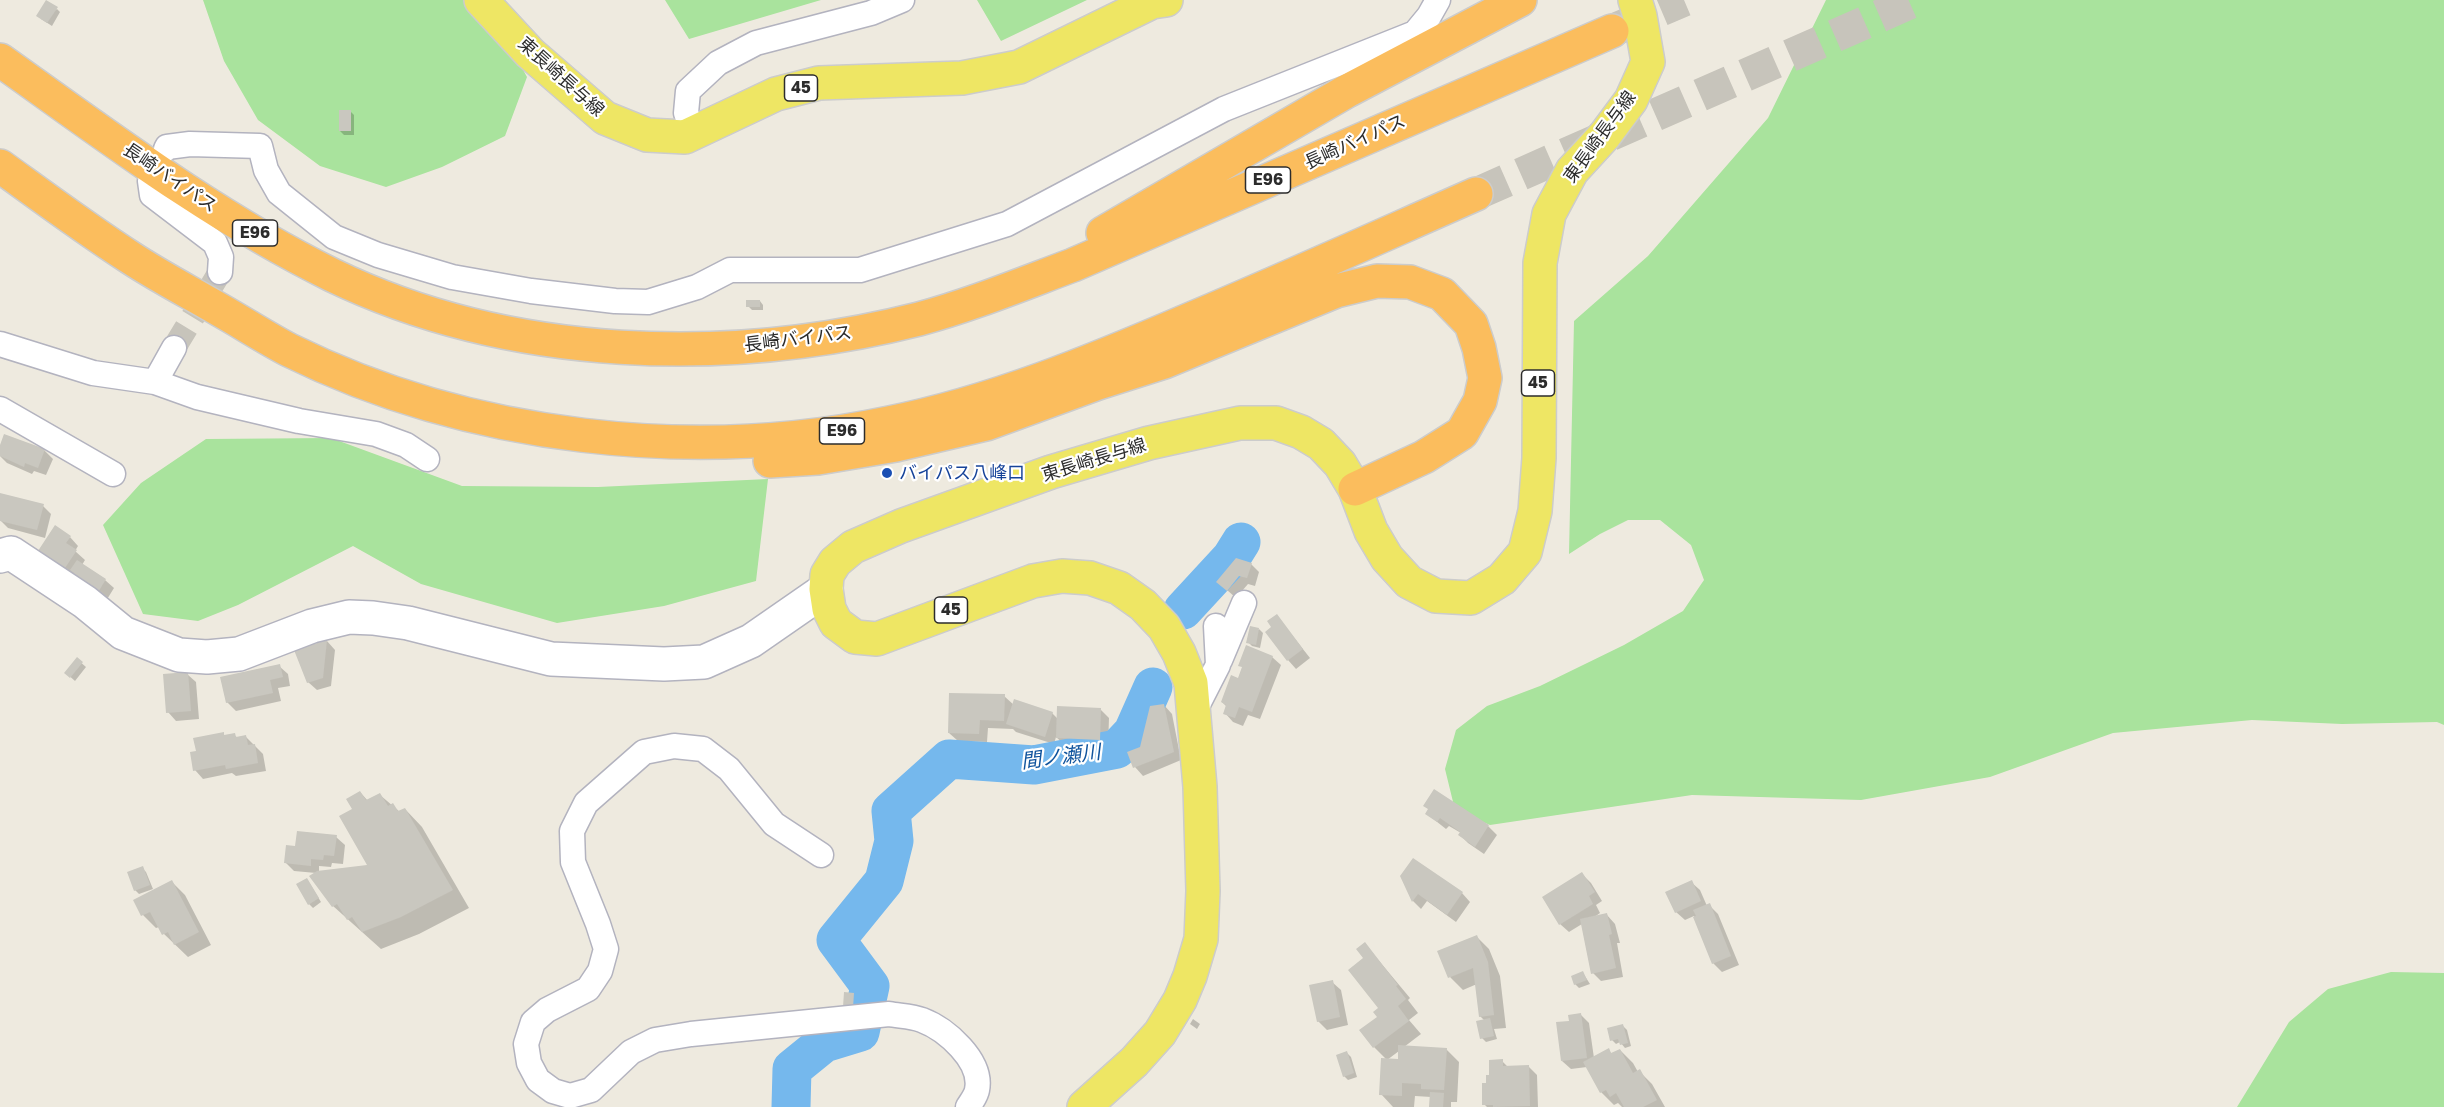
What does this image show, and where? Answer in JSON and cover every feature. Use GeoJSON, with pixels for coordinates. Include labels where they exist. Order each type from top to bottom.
{"type":"FeatureCollection","features":[{"type":"Feature","properties":{"kind":"highway"},"geometry":{"type":"LineString","coordinates":[[1017,286],[1051,263],[1347,91],[1520,0]]}},
{"type":"Feature","properties":{"kind":"highway","name":"長崎バイパス"},"geometry":{"type":"LineString","coordinates":[[0,60],[163,175],[246,228],[332,275],[406,307],[484,329],[542,340],[721,348],[818,340],[920,318],[1017,286],[1073,265],[1612,31]]}},
{"type":"Feature","properties":{"kind":"highway","name":"E96"},"geometry":{"type":"LineString","coordinates":[[0,166],[132,258],[287,349],[352,378],[413,399],[501,422],[566,433],[639,440],[722,441],[805,436],[888,424],[957,406],[1045,378],[1252,293],[1476,194]]}},
{"type":"Feature","properties":{"kind":"highway"},"geometry":{"type":"LineString","coordinates":[[413,399],[516,445],[577,456],[635,462],[728,464],[818,458],[897,445],[986,424],[1098,383],[1164,362],[1336,291],[1377,281],[1410,282],[1442,294],[1471,324],[1485,378],[1480,401],[1462,433],[1424,457],[1355,489]]}},
{"type":"Feature","properties":{"kind":"highway"},"geometry":{"type":"LineString","coordinates":[[1098,383],[1252,293]]}},
{"type":"Feature","properties":{"kind":"main road","name":"東長崎長与線"},"geometry":{"type":"LineString","coordinates":[[481,0],[530,53],[605,118],[647,135],[685,137],[776,93],[819,83],[962,78],[1019,67],[1152,2],[1166,0]]}},
{"type":"Feature","properties":{"kind":"main road","name":"東長崎長与線"},"geometry":{"type":"LineString","coordinates":[[826,589],[827,575],[835,562],[854,547],[901,526],[1051,472],[1149,443],[1240,423],[1276,423],[1301,432],[1321,444],[1340,464],[1355,489],[1371,531],[1387,558],[1409,582],[1436,596],[1471,598],[1502,579],[1526,552],[1535,510],[1539,458],[1540,263],[1549,213],[1572,171],[1605,135],[1631,100],[1648,62],[1635,0]]}},
{"type":"Feature","properties":{"kind":"main road","name":"45"},"geometry":{"type":"LineString","coordinates":[[826,589],[829,609],[836,623],[855,637],[877,639],[1032,581],[1062,576],[1090,579],[1119,588],[1143,605],[1169,636],[1179,653],[1191,683],[1201,799],[1203,891],[1201,939],[1180,1000],[1160,1033],[1134,1062],[1084,1107]]}},
{"type":"Feature","properties":{"kind":"street"},"geometry":{"type":"LineString","coordinates":[[694,134],[686,113],[688,91],[718,63],[756,43],[871,13],[902,0]]}},
{"type":"Feature","properties":{"kind":"street"},"geometry":{"type":"LineString","coordinates":[[166,149],[190,144],[260,146],[266,170],[279,193],[334,237],[378,255],[452,277],[520,289],[615,301],[648,302],[697,288],[730,270],[860,270],[1007,224],[1224,110],[1414,33],[1429,16],[1438,0]]}},
{"type":"Feature","properties":{"kind":"street"},"geometry":{"type":"LineString","coordinates":[[150,181],[152,195],[216,243],[221,257],[220,272]]}},
{"type":"Feature","properties":{"kind":"street"},"geometry":{"type":"LineString","coordinates":[[0,344],[93,373],[154,382],[197,397],[299,421],[376,434],[406,445],[427,459]]}},
{"type":"Feature","properties":{"kind":"street"},"geometry":{"type":"LineString","coordinates":[[154,382],[174,348]]}},
{"type":"Feature","properties":{"kind":"street"},"geometry":{"type":"LineString","coordinates":[[0,410],[113,474]]}},
{"type":"Feature","properties":{"kind":"street"},"geometry":{"type":"LineString","coordinates":[[4,552],[86,602],[123,633],[179,655],[207,657],[238,654],[312,626],[349,617],[408,623],[551,659],[664,664],[704,662],[751,642],[826,589]]}},
{"type":"Feature","properties":{"kind":"street"},"geometry":{"type":"LineString","coordinates":[[1194,712],[1218,665],[1244,603]]}},
{"type":"Feature","properties":{"kind":"street"},"geometry":{"type":"LineString","coordinates":[[1216,626],[1218,665]]}},
{"type":"Feature","properties":{"kind":"street"},"geometry":{"type":"LineString","coordinates":[[821,855],[774,824],[729,769],[703,749],[674,746],[645,752],[586,803],[572,831],[573,862],[606,950],[600,971],[588,989],[547,1010],[533,1022],[526,1044],[529,1064],[538,1080],[553,1091],[570,1096],[591,1090],[631,1053],[655,1040],[690,1034],[889,1014],[921,1019],[947,1033],[966,1054],[976,1072],[977,1090],[968,1107]]}},
{"type":"Feature","properties":{"kind":"green space"},"geometry":{"type":"Polygon","coordinates":[[[203,0],[479,0],[496,21],[527,77],[505,136],[442,167],[386,187],[320,166],[258,120],[224,61],[203,0]]]}},
{"type":"Feature","properties":{"kind":"green space"},"geometry":{"type":"Polygon","coordinates":[[[665,0],[821,0],[689,39],[665,0]]]}},
{"type":"Feature","properties":{"kind":"green space"},"geometry":{"type":"Polygon","coordinates":[[[977,0],[1087,0],[1001,41],[977,0]]]}},
{"type":"Feature","properties":{"kind":"green space"},"geometry":{"type":"Polygon","coordinates":[[[1826,0],[2444,0],[2444,725],[2437,722],[2342,724],[2252,720],[2113,733],[1990,777],[1861,800],[1692,795],[1490,825],[1455,810],[1445,769],[1456,730],[1487,706],[1540,686],[1624,645],[1683,611],[1704,580],[1691,545],[1660,520],[1628,520],[1600,534],[1569,554],[1574,321],[1648,256],[1768,118],[1826,0]]]}},
{"type":"Feature","properties":{"kind":"green space"},"geometry":{"type":"Polygon","coordinates":[[[331,438],[462,486],[598,487],[768,479],[756,581],[664,606],[557,623],[421,584],[353,546],[238,605],[198,621],[143,614],[103,525],[141,483],[206,439],[331,438]]]}},
{"type":"Feature","properties":{"kind":"green space"},"geometry":{"type":"Polygon","coordinates":[[[2391,972],[2444,973],[2444,1107],[2237,1107],[2289,1022],[2328,989],[2391,972]]]}},
{"type":"Feature","properties":{"kind":"building"},"geometry":{"type":"Polygon","coordinates":[[[46,0],[58,7],[47,23],[36,16],[46,0]]]}},
{"type":"Feature","properties":{"kind":"building"},"geometry":{"type":"Polygon","coordinates":[[[339,110],[351,110],[351,131],[339,131],[339,110]]]}},
{"type":"Feature","properties":{"kind":"building"},"geometry":{"type":"Polygon","coordinates":[[[746,300],[760,300],[760,307],[746,307],[746,300]]]}},
{"type":"Feature","properties":{"kind":"building"},"geometry":{"type":"Polygon","coordinates":[[[4,434],[45,449],[38,468],[25,463],[24,467],[0,456],[0,445],[4,434]]]}},
{"type":"Feature","properties":{"kind":"building"},"geometry":{"type":"Polygon","coordinates":[[[0,493],[44,504],[37,530],[0,521],[0,493]]]}},
{"type":"Feature","properties":{"kind":"building"},"geometry":{"type":"Polygon","coordinates":[[[55,525],[71,536],[66,543],[77,550],[63,571],[36,554],[55,525]]]}},
{"type":"Feature","properties":{"kind":"building"},"geometry":{"type":"Polygon","coordinates":[[[1236,558],[1252,563],[1247,578],[1239,576],[1227,591],[1216,582],[1236,558]]]}},
{"type":"Feature","properties":{"kind":"building"},"geometry":{"type":"Polygon","coordinates":[[[77,560],[106,579],[97,594],[71,577],[74,573],[70,570],[77,560]]]}},
{"type":"Feature","properties":{"kind":"building"},"geometry":{"type":"Polygon","coordinates":[[[1277,614],[1303,649],[1287,661],[1265,632],[1271,627],[1267,621],[1277,614]]]}},
{"type":"Feature","properties":{"kind":"building"},"geometry":{"type":"Polygon","coordinates":[[[1250,626],[1259,628],[1256,645],[1246,643],[1250,626]]]}},
{"type":"Feature","properties":{"kind":"building"},"geometry":{"type":"Polygon","coordinates":[[[327,640],[323,678],[307,683],[294,650],[327,640]]]}},
{"type":"Feature","properties":{"kind":"building"},"geometry":{"type":"Polygon","coordinates":[[[1246,645],[1273,656],[1252,712],[1239,707],[1235,718],[1223,714],[1226,705],[1221,702],[1231,675],[1238,678],[1242,667],[1238,666],[1246,645]]]}},
{"type":"Feature","properties":{"kind":"building"},"geometry":{"type":"Polygon","coordinates":[[[77,657],[83,662],[70,678],[64,673],[77,657]]]}},
{"type":"Feature","properties":{"kind":"building"},"geometry":{"type":"Polygon","coordinates":[[[280,664],[283,677],[270,680],[273,693],[226,703],[220,677],[280,664]]]}},
{"type":"Feature","properties":{"kind":"building"},"geometry":{"type":"Polygon","coordinates":[[[188,672],[191,711],[166,713],[163,674],[188,672]]]}},
{"type":"Feature","properties":{"kind":"building"},"geometry":{"type":"Polygon","coordinates":[[[949,693],[1005,694],[1004,721],[980,720],[979,734],[948,733],[949,693]]]}},
{"type":"Feature","properties":{"kind":"building"},"geometry":{"type":"Polygon","coordinates":[[[1014,699],[1053,712],[1045,737],[1006,724],[1014,699]]]}},
{"type":"Feature","properties":{"kind":"building"},"geometry":{"type":"Polygon","coordinates":[[[1164,704],[1174,752],[1133,768],[1127,752],[1140,747],[1150,706],[1164,704]]]}},
{"type":"Feature","properties":{"kind":"building"},"geometry":{"type":"Polygon","coordinates":[[[1057,706],[1101,708],[1100,740],[1056,738],[1057,706]]]}},
{"type":"Feature","properties":{"kind":"building"},"geometry":{"type":"Polygon","coordinates":[[[224,732],[224,735],[235,733],[236,737],[246,735],[248,745],[255,744],[258,763],[226,769],[225,765],[193,771],[190,752],[196,751],[193,738],[224,732]]]}},
{"type":"Feature","properties":{"kind":"building"},"geometry":{"type":"Polygon","coordinates":[[[1434,789],[1489,825],[1475,847],[1458,835],[1460,832],[1440,818],[1437,822],[1425,814],[1428,809],[1423,806],[1434,789]]]}},
{"type":"Feature","properties":{"kind":"building"},"geometry":{"type":"Polygon","coordinates":[[[360,791],[366,800],[380,793],[388,806],[393,803],[398,811],[405,808],[453,890],[401,917],[362,932],[352,917],[347,920],[337,904],[332,907],[309,876],[317,871],[367,865],[339,816],[352,809],[346,799],[360,791]]]}},
{"type":"Feature","properties":{"kind":"building"},"geometry":{"type":"Polygon","coordinates":[[[297,831],[337,835],[334,856],[324,855],[323,860],[311,859],[311,866],[284,863],[286,845],[295,846],[297,831]]]}},
{"type":"Feature","properties":{"kind":"building"},"geometry":{"type":"Polygon","coordinates":[[[1413,858],[1463,892],[1447,915],[1418,894],[1412,902],[1400,876],[1413,858]]]}},
{"type":"Feature","properties":{"kind":"building"},"geometry":{"type":"Polygon","coordinates":[[[143,866],[150,885],[134,891],[127,872],[143,866]]]}},
{"type":"Feature","properties":{"kind":"building"},"geometry":{"type":"Polygon","coordinates":[[[1582,872],[1595,892],[1589,896],[1593,904],[1559,925],[1542,897],[1582,872]]]}},
{"type":"Feature","properties":{"kind":"building"},"geometry":{"type":"Polygon","coordinates":[[[307,878],[319,898],[308,905],[296,884],[307,878]]]}},
{"type":"Feature","properties":{"kind":"building"},"geometry":{"type":"Polygon","coordinates":[[[172,880],[199,932],[174,945],[168,932],[162,935],[150,912],[141,916],[133,900],[172,880]]]}},
{"type":"Feature","properties":{"kind":"building"},"geometry":{"type":"Polygon","coordinates":[[[1692,880],[1701,901],[1675,913],[1665,892],[1692,880]]]}},
{"type":"Feature","properties":{"kind":"building"},"geometry":{"type":"Polygon","coordinates":[[[1710,903],[1731,956],[1712,964],[1693,917],[1696,916],[1693,910],[1710,903]]]}},
{"type":"Feature","properties":{"kind":"building"},"geometry":{"type":"Polygon","coordinates":[[[1607,913],[1616,968],[1591,974],[1580,919],[1607,913]]]}},
{"type":"Feature","properties":{"kind":"building"},"geometry":{"type":"Polygon","coordinates":[[[1477,935],[1488,962],[1494,1015],[1479,1017],[1473,968],[1448,978],[1437,951],[1477,935]]]}},
{"type":"Feature","properties":{"kind":"building"},"geometry":{"type":"Polygon","coordinates":[[[1365,942],[1406,999],[1398,1006],[1409,1021],[1373,1048],[1359,1030],[1377,1017],[1373,1012],[1378,1008],[1348,970],[1363,958],[1356,949],[1365,942]]]}},
{"type":"Feature","properties":{"kind":"building"},"geometry":{"type":"Polygon","coordinates":[[[1583,971],[1587,980],[1574,985],[1571,976],[1583,971]]]}},
{"type":"Feature","properties":{"kind":"building"},"geometry":{"type":"Polygon","coordinates":[[[1333,980],[1340,1017],[1317,1022],[1309,985],[1333,980]]]}},
{"type":"Feature","properties":{"kind":"building"},"geometry":{"type":"Polygon","coordinates":[[[844,992],[854,993],[853,1008],[843,1007],[844,992]]]}},
{"type":"Feature","properties":{"kind":"building"},"geometry":{"type":"Polygon","coordinates":[[[1581,1013],[1587,1058],[1561,1061],[1556,1022],[1569,1021],[1568,1015],[1581,1013]]]}},
{"type":"Feature","properties":{"kind":"building"},"geometry":{"type":"Polygon","coordinates":[[[1490,1018],[1494,1036],[1480,1039],[1476,1021],[1490,1018]]]}},
{"type":"Feature","properties":{"kind":"building"},"geometry":{"type":"Polygon","coordinates":[[[1623,1024],[1628,1043],[1620,1045],[1618,1039],[1610,1041],[1607,1028],[1623,1024]]]}},
{"type":"Feature","properties":{"kind":"building"},"geometry":{"type":"Polygon","coordinates":[[[1398,1045],[1447,1048],[1444,1090],[1421,1089],[1421,1084],[1402,1083],[1402,1096],[1379,1095],[1381,1058],[1398,1059],[1398,1045]]]}},
{"type":"Feature","properties":{"kind":"building"},"geometry":{"type":"Polygon","coordinates":[[[1609,1048],[1611,1053],[1620,1049],[1633,1073],[1640,1069],[1657,1100],[1643,1107],[1624,1107],[1616,1093],[1610,1097],[1606,1090],[1600,1093],[1583,1062],[1609,1048]]]}},
{"type":"Feature","properties":{"kind":"building"},"geometry":{"type":"Polygon","coordinates":[[[1347,1051],[1354,1073],[1343,1077],[1336,1055],[1347,1051]]]}},
{"type":"Feature","properties":{"kind":"building"},"geometry":{"type":"Polygon","coordinates":[[[1503,1059],[1503,1066],[1529,1065],[1530,1106],[1482,1105],[1482,1083],[1486,1083],[1486,1075],[1489,1075],[1489,1060],[1503,1059]]]}},
{"type":"Feature","properties":{"kind":"building"},"geometry":{"type":"Polygon","coordinates":[[[1430,1092],[1444,1093],[1443,1107],[1429,1107],[1430,1092]]]}},
{"type":"Feature","properties":{"kind":"waterway","name":"間ノ瀬川"},"geometry":{"type":"LineString","coordinates":[[1183,610],[1231,558],[1241,542]]}},
{"type":"Feature","properties":{"kind":"waterway","name":"間ノ瀬川"},"geometry":{"type":"LineString","coordinates":[[791,1107],[792,1069],[824,1043],[860,1032],[870,986],[836,940],[884,881],[894,841],[891,811],[949,759],[1034,765],[1117,749],[1133,732],[1153,687]]}},
{"type":"Feature","properties":{"kind":"tunnel"},"geometry":{"type":"LineString","coordinates":[[1616,29],[1684,0]]}},
{"type":"Feature","properties":{"kind":"tunnel"},"geometry":{"type":"LineString","coordinates":[[1476,194],[1916,0]]}},
{"type":"Feature","properties":{"kind":"tunnel"},"geometry":{"type":"LineString","coordinates":[[174,348],[220,272]]}},
{"type":"Feature","properties":{"kind":"place","name":"バイパス八峰口"},"geometry":{"type":"Point","coordinates":[887,473]}}]}
